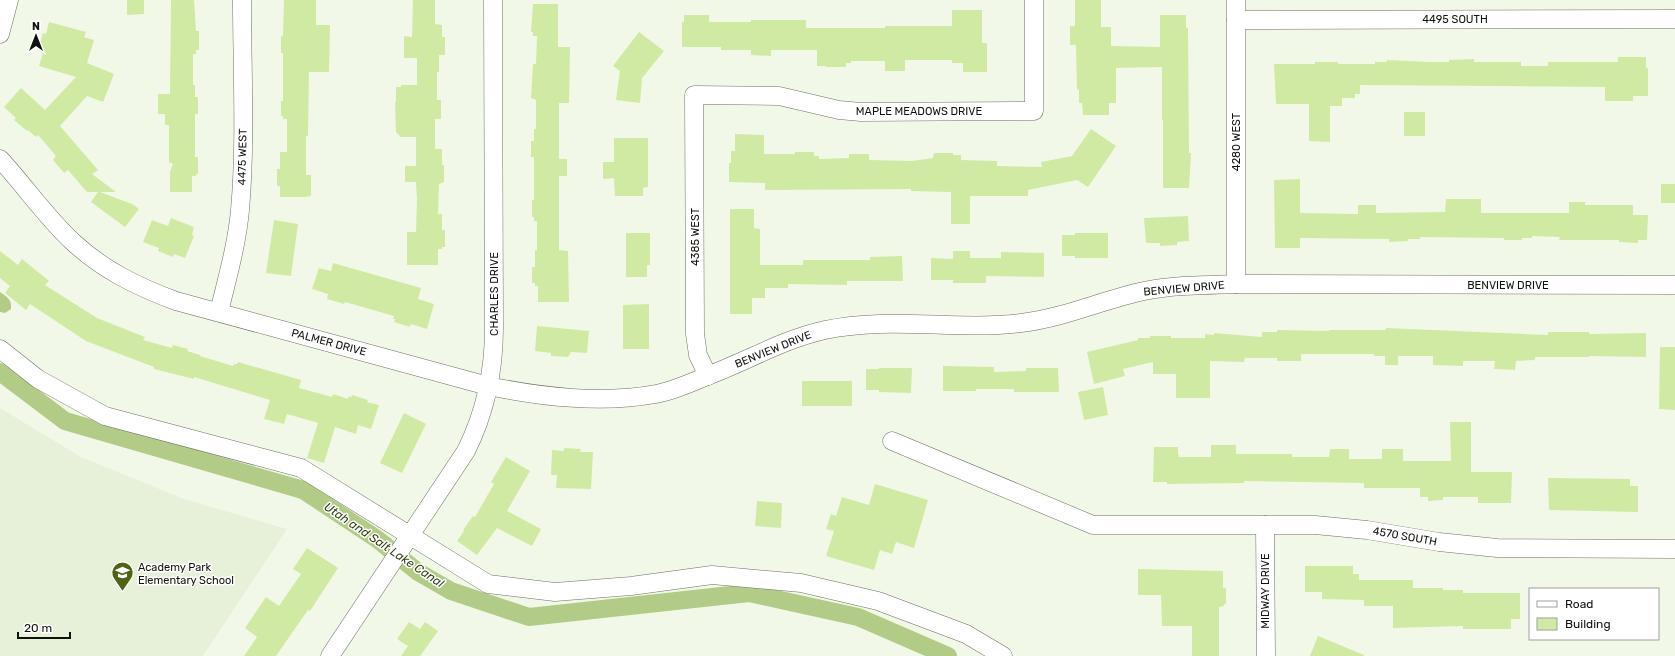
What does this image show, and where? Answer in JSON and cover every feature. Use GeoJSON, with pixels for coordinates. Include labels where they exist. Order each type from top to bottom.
{"type":"FeatureCollection","features":[{"type":"Feature","properties":{"kind":"street"},"geometry":{"type":"LineString","coordinates":[[0,34],[9,0]]}},
{"type":"Feature","properties":{"kind":"street","name":"4475 WEST"},"geometry":{"type":"LineString","coordinates":[[219,312],[240,212],[242,173],[242,0]]}},
{"type":"Feature","properties":{"kind":"street","name":"CHARLES DRIVE"},"geometry":{"type":"LineString","coordinates":[[330,656],[466,451],[476,428],[488,386],[494,345],[493,0]]}},
{"type":"Feature","properties":{"kind":"street","name":"MAPLE MEADOWS DRIVE"},"geometry":{"type":"LineString","coordinates":[[694,95],[778,96],[839,110],[861,112],[1034,111],[1034,0]]}},
{"type":"Feature","properties":{"kind":"street","name":"4280 WEST"},"geometry":{"type":"LineString","coordinates":[[1236,0],[1236,284]]}},
{"type":"Feature","properties":{"kind":"street","name":"4495 SOUTH"},"geometry":{"type":"LineString","coordinates":[[1236,20],[1675,19]]}},
{"type":"Feature","properties":{"kind":"street","name":"4385 WEST"},"geometry":{"type":"LineString","coordinates":[[694,95],[695,334],[698,355],[708,376]]}},
{"type":"Feature","properties":{"kind":"street","name":"PALMER DRIVE"},"geometry":{"type":"LineString","coordinates":[[0,159],[73,242],[107,269],[142,288],[176,301],[488,386],[519,392],[592,399],[628,398],[659,394],[708,376]]}},
{"type":"Feature","properties":{"kind":"street","name":"BENVIEW DRIVE"},"geometry":{"type":"LineString","coordinates":[[708,376],[784,342],[807,334],[840,327],[882,324],[994,325],[1021,323],[1068,314],[1143,291],[1167,288],[1236,284],[1675,285]]}},
{"type":"Feature","properties":{"kind":"street"},"geometry":{"type":"LineString","coordinates":[[0,349],[38,379],[105,416],[301,468],[408,538],[488,584],[555,592],[631,586],[712,575],[801,583],[878,601],[966,634],[1003,656]]}},
{"type":"Feature","properties":{"kind":"street","name":"4570 SOUTH"},"geometry":{"type":"LineString","coordinates":[[892,441],[1093,525],[1314,526],[1350,528],[1439,542],[1497,548],[1675,549]]}},
{"type":"Feature","properties":{"kind":"street","name":"MIDWAY DRIVE"},"geometry":{"type":"LineString","coordinates":[[1265,526],[1266,656]]}},
{"type":"Feature","properties":{"kind":"shaded area"},"geometry":{"type":"Polygon","coordinates":[[[0,292],[5,295],[11,303],[11,309],[5,313],[0,312],[0,292]]]}},
{"type":"Feature","properties":{"kind":"shaded area","name":"Academy Park Elementary School"},"geometry":{"type":"Polygon","coordinates":[[[0,408],[81,457],[184,499],[287,529],[203,656],[0,656],[0,408]]]}},
{"type":"Feature","properties":{"kind":"building"},"geometry":{"type":"Polygon","coordinates":[[[127,0],[144,0],[144,14],[127,15],[127,0]]]}},
{"type":"Feature","properties":{"kind":"building"},"geometry":{"type":"Polygon","coordinates":[[[171,0],[194,0],[196,31],[199,31],[199,50],[196,50],[196,54],[193,54],[193,85],[195,85],[195,97],[198,97],[198,114],[195,114],[195,157],[198,157],[198,174],[196,174],[196,176],[192,176],[192,192],[170,192],[170,172],[173,164],[169,162],[169,125],[165,125],[165,114],[158,114],[158,94],[170,94],[171,0]]]}},
{"type":"Feature","properties":{"kind":"building"},"geometry":{"type":"Polygon","coordinates":[[[284,0],[316,0],[316,25],[330,25],[329,72],[309,72],[306,175],[311,175],[311,196],[305,197],[280,197],[280,186],[277,186],[277,169],[280,169],[280,152],[287,152],[287,119],[283,119],[283,116],[281,116],[281,101],[283,101],[283,53],[281,53],[281,36],[283,36],[284,0]]]}},
{"type":"Feature","properties":{"kind":"building"},"geometry":{"type":"Polygon","coordinates":[[[413,0],[435,0],[435,24],[442,25],[442,37],[445,37],[445,55],[439,55],[439,72],[437,72],[437,100],[441,100],[441,119],[435,119],[435,149],[442,149],[442,165],[444,165],[444,182],[439,184],[438,214],[442,214],[442,230],[445,230],[445,247],[438,249],[438,265],[407,265],[407,232],[416,232],[417,200],[416,182],[405,182],[405,166],[416,166],[416,137],[401,137],[396,132],[395,102],[396,87],[401,87],[401,85],[417,85],[417,58],[404,58],[404,36],[412,37],[413,0]]]}},
{"type":"Feature","properties":{"kind":"building"},"geometry":{"type":"Polygon","coordinates":[[[1075,0],[1101,0],[1101,27],[1111,27],[1111,46],[1160,47],[1160,15],[1186,15],[1186,28],[1188,28],[1189,153],[1191,153],[1189,188],[1163,188],[1162,67],[1116,68],[1116,103],[1109,103],[1109,115],[1083,115],[1082,103],[1079,103],[1079,89],[1077,90],[1076,45],[1070,45],[1070,26],[1075,26],[1075,0]]]}},
{"type":"Feature","properties":{"kind":"building"},"geometry":{"type":"Polygon","coordinates":[[[533,4],[558,4],[558,47],[570,47],[569,103],[559,103],[559,159],[567,159],[567,176],[559,176],[559,250],[568,251],[569,302],[538,302],[538,286],[535,286],[535,283],[532,283],[532,267],[535,267],[535,250],[537,250],[537,221],[534,221],[534,217],[532,217],[532,200],[534,200],[534,157],[531,157],[531,141],[534,141],[534,129],[536,129],[536,100],[531,98],[533,64],[536,64],[537,36],[533,36],[533,32],[531,32],[533,4]]]}},
{"type":"Feature","properties":{"kind":"building"},"geometry":{"type":"Polygon","coordinates":[[[952,10],[982,10],[982,43],[987,43],[987,72],[963,72],[963,63],[952,63],[952,60],[905,60],[905,71],[885,71],[885,61],[851,61],[851,63],[846,63],[846,67],[817,66],[817,50],[771,50],[771,56],[751,55],[751,50],[721,50],[721,47],[682,47],[682,22],[684,22],[684,15],[709,15],[709,22],[806,20],[806,28],[885,28],[885,26],[952,26],[952,10]]]}},
{"type":"Feature","properties":{"kind":"building"},"geometry":{"type":"Polygon","coordinates":[[[49,22],[86,32],[84,37],[94,40],[87,63],[114,74],[103,102],[87,96],[60,126],[98,170],[92,174],[116,192],[100,192],[132,204],[139,209],[125,227],[91,202],[98,192],[87,192],[68,170],[64,173],[53,160],[56,156],[38,135],[36,137],[28,130],[27,131],[14,120],[16,118],[4,107],[21,88],[45,110],[76,77],[39,66],[43,53],[38,50],[43,33],[46,34],[49,22]]]}},
{"type":"Feature","properties":{"kind":"building"},"geometry":{"type":"Polygon","coordinates":[[[639,32],[664,51],[642,78],[640,103],[616,100],[620,71],[613,66],[639,32]]]}},
{"type":"Feature","properties":{"kind":"building"},"geometry":{"type":"Polygon","coordinates":[[[1618,57],[1646,57],[1646,68],[1648,68],[1648,96],[1633,96],[1633,101],[1605,101],[1605,87],[1360,85],[1360,94],[1355,94],[1355,98],[1342,98],[1342,106],[1330,106],[1330,142],[1309,141],[1309,104],[1276,104],[1274,64],[1315,64],[1315,62],[1338,62],[1338,64],[1375,64],[1375,62],[1387,62],[1387,60],[1449,62],[1449,60],[1474,59],[1474,62],[1521,62],[1521,66],[1548,66],[1548,62],[1618,62],[1618,57]]]}},
{"type":"Feature","properties":{"kind":"building"},"geometry":{"type":"Polygon","coordinates":[[[1404,112],[1425,112],[1425,136],[1404,136],[1404,112]]]}},
{"type":"Feature","properties":{"kind":"building"},"geometry":{"type":"Polygon","coordinates":[[[1091,129],[1116,146],[1088,187],[1077,180],[1028,190],[1028,196],[970,196],[970,224],[951,224],[951,192],[911,191],[911,189],[765,190],[765,183],[729,182],[729,163],[731,163],[731,151],[735,151],[735,134],[764,135],[764,154],[795,154],[795,152],[814,152],[814,156],[819,156],[819,159],[849,158],[849,154],[869,154],[869,160],[912,161],[933,158],[934,153],[953,153],[953,155],[961,155],[961,160],[997,161],[997,166],[1042,167],[1041,162],[1072,156],[1091,129]]]}},
{"type":"Feature","properties":{"kind":"building"},"geometry":{"type":"Polygon","coordinates":[[[614,138],[648,138],[648,187],[643,188],[643,196],[615,196],[614,178],[603,179],[603,162],[614,162],[614,138]]]}},
{"type":"Feature","properties":{"kind":"building"},"geometry":{"type":"Polygon","coordinates":[[[1300,179],[1300,213],[1358,214],[1358,205],[1376,205],[1376,213],[1445,212],[1446,199],[1481,199],[1481,213],[1569,213],[1569,202],[1585,202],[1585,205],[1633,205],[1633,215],[1648,215],[1647,240],[1638,240],[1638,243],[1619,242],[1619,240],[1559,240],[1560,237],[1532,236],[1532,238],[1522,238],[1522,240],[1504,240],[1504,238],[1420,237],[1420,239],[1408,239],[1408,241],[1389,242],[1389,239],[1300,238],[1300,248],[1275,248],[1274,180],[1300,179]]]}},
{"type":"Feature","properties":{"kind":"building"},"geometry":{"type":"Polygon","coordinates":[[[1661,184],[1675,184],[1675,203],[1661,203],[1661,184]]]}},
{"type":"Feature","properties":{"kind":"building"},"geometry":{"type":"Polygon","coordinates":[[[730,209],[754,209],[754,228],[760,229],[760,265],[803,265],[803,260],[870,260],[870,257],[902,256],[903,281],[847,281],[847,285],[788,284],[788,288],[765,288],[765,298],[752,298],[752,314],[730,314],[730,209]]]}},
{"type":"Feature","properties":{"kind":"building"},"geometry":{"type":"Polygon","coordinates":[[[1188,216],[1189,241],[1177,242],[1177,245],[1160,246],[1160,243],[1146,243],[1144,218],[1188,216]]]}},
{"type":"Feature","properties":{"kind":"building"},"geometry":{"type":"Polygon","coordinates":[[[171,218],[194,227],[192,235],[194,236],[185,258],[174,254],[173,257],[158,251],[159,248],[143,242],[152,220],[168,226],[171,218]]]}},
{"type":"Feature","properties":{"kind":"building"},"geometry":{"type":"Polygon","coordinates":[[[274,220],[298,224],[291,276],[266,273],[274,220]]]}},
{"type":"Feature","properties":{"kind":"building"},"geometry":{"type":"Polygon","coordinates":[[[626,233],[650,233],[650,265],[647,265],[647,277],[626,277],[626,233]]]}},
{"type":"Feature","properties":{"kind":"building"},"geometry":{"type":"Polygon","coordinates":[[[1075,233],[1108,233],[1108,258],[1075,258],[1075,256],[1062,256],[1062,235],[1075,235],[1075,233]]]}},
{"type":"Feature","properties":{"kind":"building"},"geometry":{"type":"Polygon","coordinates":[[[0,251],[18,265],[22,259],[49,281],[45,285],[97,318],[145,337],[143,340],[172,348],[173,345],[188,349],[187,351],[200,356],[233,366],[238,362],[301,380],[299,388],[332,397],[333,394],[348,399],[349,396],[352,397],[352,395],[368,400],[367,402],[379,405],[371,429],[358,425],[356,434],[335,427],[324,463],[307,458],[318,423],[287,414],[284,424],[264,419],[270,400],[194,377],[194,379],[154,369],[154,367],[86,341],[30,304],[26,310],[5,293],[10,286],[0,278],[0,251]]]}},
{"type":"Feature","properties":{"kind":"building"},"geometry":{"type":"Polygon","coordinates":[[[953,251],[970,251],[970,258],[1001,258],[1001,252],[1044,253],[1044,277],[986,276],[986,283],[953,283],[953,280],[931,280],[931,258],[953,259],[953,251]]]}},
{"type":"Feature","properties":{"kind":"building"},"geometry":{"type":"Polygon","coordinates":[[[333,263],[421,288],[418,299],[434,304],[427,329],[411,324],[410,327],[394,322],[394,316],[345,302],[344,304],[327,299],[328,294],[312,289],[319,268],[331,271],[333,263]]]}},
{"type":"Feature","properties":{"kind":"building"},"geometry":{"type":"Polygon","coordinates":[[[649,304],[649,349],[623,349],[623,305],[649,304]]]}},
{"type":"Feature","properties":{"kind":"building"},"geometry":{"type":"Polygon","coordinates":[[[537,326],[589,331],[587,353],[571,352],[568,357],[551,356],[551,353],[535,351],[537,326]]]}},
{"type":"Feature","properties":{"kind":"building"},"geometry":{"type":"Polygon","coordinates":[[[1386,328],[1548,335],[1548,332],[1589,332],[1589,334],[1646,333],[1646,357],[1535,357],[1535,360],[1516,361],[1515,370],[1494,369],[1495,361],[1463,361],[1463,366],[1433,365],[1433,356],[1398,356],[1398,365],[1385,365],[1385,356],[1374,356],[1374,354],[1301,354],[1301,361],[1277,361],[1277,358],[1245,358],[1244,362],[1210,361],[1210,398],[1176,398],[1176,374],[1153,374],[1153,362],[1123,369],[1125,376],[1094,384],[1087,352],[1138,340],[1138,338],[1150,338],[1150,336],[1171,336],[1171,338],[1205,338],[1205,334],[1214,335],[1214,333],[1262,337],[1262,332],[1277,332],[1277,330],[1386,330],[1386,328]]]}},
{"type":"Feature","properties":{"kind":"building"},"geometry":{"type":"Polygon","coordinates":[[[1660,347],[1675,347],[1675,410],[1659,409],[1660,347]]]}},
{"type":"Feature","properties":{"kind":"building"},"geometry":{"type":"Polygon","coordinates":[[[943,366],[994,367],[994,372],[1026,371],[1026,368],[1058,368],[1059,392],[1014,392],[1014,389],[943,391],[943,366]]]}},
{"type":"Feature","properties":{"kind":"building"},"geometry":{"type":"Polygon","coordinates":[[[912,368],[911,393],[866,390],[866,369],[912,368]]]}},
{"type":"Feature","properties":{"kind":"building"},"geometry":{"type":"Polygon","coordinates":[[[802,381],[852,381],[852,406],[802,406],[802,381]]]}},
{"type":"Feature","properties":{"kind":"building"},"geometry":{"type":"Polygon","coordinates":[[[1103,387],[1108,415],[1084,420],[1078,392],[1103,387]]]}},
{"type":"Feature","properties":{"kind":"building"},"geometry":{"type":"Polygon","coordinates":[[[404,413],[426,424],[402,473],[380,463],[404,413]]]}},
{"type":"Feature","properties":{"kind":"building"},"geometry":{"type":"Polygon","coordinates":[[[1450,422],[1471,422],[1471,472],[1512,472],[1511,503],[1478,503],[1478,497],[1443,497],[1443,500],[1428,501],[1428,497],[1420,497],[1420,488],[1364,488],[1364,483],[1244,481],[1244,483],[1167,484],[1167,482],[1153,482],[1154,447],[1178,447],[1179,457],[1211,457],[1211,445],[1236,445],[1236,454],[1292,454],[1292,457],[1329,457],[1330,449],[1349,449],[1349,459],[1382,459],[1382,449],[1403,449],[1403,461],[1451,461],[1450,422]]]}},
{"type":"Feature","properties":{"kind":"building"},"geometry":{"type":"Polygon","coordinates":[[[564,448],[581,449],[580,452],[593,452],[591,489],[556,488],[557,475],[551,475],[552,450],[564,451],[564,448]]]}},
{"type":"Feature","properties":{"kind":"building"},"geometry":{"type":"Polygon","coordinates":[[[506,457],[530,471],[507,511],[541,529],[532,546],[497,528],[477,555],[457,541],[473,516],[475,517],[494,484],[491,482],[506,457]]]}},
{"type":"Feature","properties":{"kind":"building"},"geometry":{"type":"Polygon","coordinates":[[[1548,478],[1630,479],[1630,486],[1638,486],[1638,512],[1549,510],[1548,478]]]}},
{"type":"Feature","properties":{"kind":"building"},"geometry":{"type":"Polygon","coordinates":[[[875,484],[928,500],[914,548],[896,542],[892,554],[880,550],[874,570],[826,556],[834,531],[826,529],[831,514],[836,516],[842,497],[869,505],[875,484]]]}},
{"type":"Feature","properties":{"kind":"building"},"geometry":{"type":"Polygon","coordinates":[[[757,501],[782,503],[781,528],[755,526],[757,501]]]}},
{"type":"Feature","properties":{"kind":"building"},"geometry":{"type":"Polygon","coordinates":[[[307,548],[338,568],[310,611],[308,610],[276,656],[244,656],[257,637],[245,628],[266,597],[279,606],[301,574],[293,569],[307,548]]]}},
{"type":"Feature","properties":{"kind":"building"},"geometry":{"type":"Polygon","coordinates":[[[1305,566],[1353,566],[1353,574],[1359,574],[1359,580],[1413,580],[1413,588],[1463,590],[1463,593],[1520,593],[1520,619],[1511,619],[1511,629],[1463,629],[1463,626],[1393,628],[1393,606],[1364,606],[1364,600],[1322,599],[1322,592],[1305,592],[1305,566]]]}},
{"type":"Feature","properties":{"kind":"building"},"geometry":{"type":"Polygon","coordinates":[[[1138,569],[1223,571],[1223,588],[1226,588],[1226,604],[1219,607],[1219,656],[1192,656],[1192,626],[1162,626],[1161,595],[1138,595],[1138,569]]]}},
{"type":"Feature","properties":{"kind":"building"},"geometry":{"type":"Polygon","coordinates":[[[409,622],[420,629],[425,622],[438,631],[420,656],[401,656],[408,646],[397,639],[409,622]]]}},
{"type":"Feature","properties":{"kind":"building"},"geometry":{"type":"Polygon","coordinates":[[[1318,636],[1364,655],[1364,656],[1310,656],[1318,636]]]}},
{"type":"Feature","properties":{"kind":"waterway","name":"Utah and Salt Lake Canal"},"geometry":{"type":"LineString","coordinates":[[0,372],[65,421],[303,490],[377,539],[418,572],[451,591],[529,617],[749,593],[858,617],[948,656]]}},
{"type":"Feature","properties":{"kind":"place","name":"Academy Park Elementary School"},"geometry":{"type":"Point","coordinates":[123,592]}}]}
